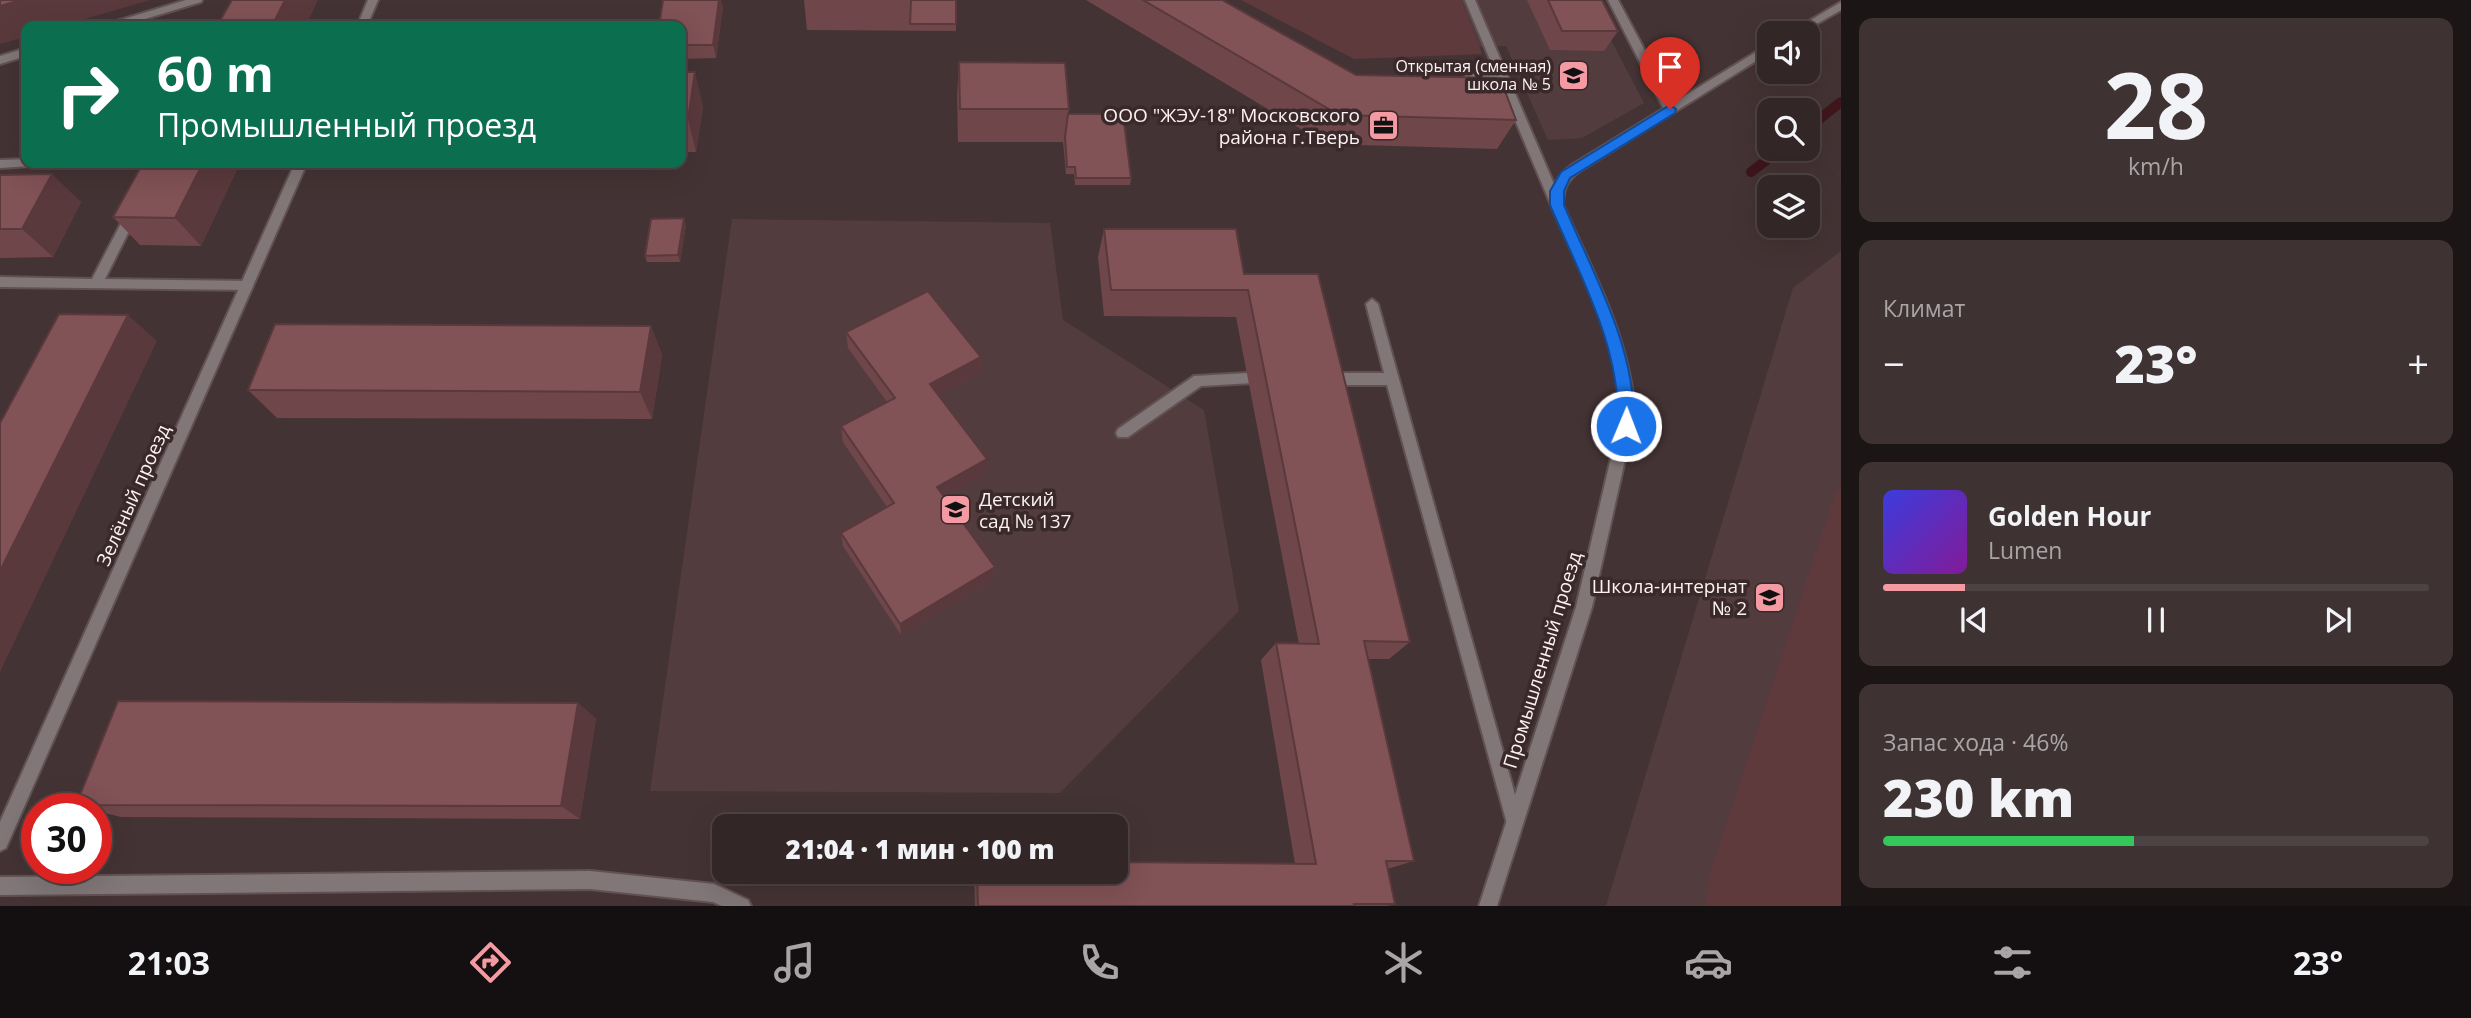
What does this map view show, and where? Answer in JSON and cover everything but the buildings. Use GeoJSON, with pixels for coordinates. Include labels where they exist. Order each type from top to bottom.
{"type":"FeatureCollection","features":[{"type":"Feature","properties":{"kind":"street"},"geometry":{"type":"LineString","coordinates":[[128,21],[197,0]]}},
{"type":"Feature","properties":{"kind":"street"},"geometry":{"type":"LineString","coordinates":[[364,21],[373,0]]}},
{"type":"Feature","properties":{"kind":"street","name":"Промышленный проезд"},"geometry":{"type":"LineString","coordinates":[[1470,0],[1616,343],[1624,372],[1628,415],[1584,607],[1488,906]]}},
{"type":"Feature","properties":{"kind":"street"},"geometry":{"type":"LineString","coordinates":[[1613,0],[1670,109]]}},
{"type":"Feature","properties":{"kind":"street"},"geometry":{"type":"LineString","coordinates":[[1814,21],[1841,5]]}},
{"type":"Feature","properties":{"kind":"street"},"geometry":{"type":"LineString","coordinates":[[0,60],[21,54]]}},
{"type":"Feature","properties":{"kind":"street"},"geometry":{"type":"LineString","coordinates":[[1557,205],[1557,191],[1566,175],[1757,55]]}},
{"type":"Feature","properties":{"kind":"street"},"geometry":{"type":"LineString","coordinates":[[1451,79],[1503,78]]}},
{"type":"Feature","properties":{"kind":"street"},"geometry":{"type":"LineString","coordinates":[[0,164],[21,163]]}},
{"type":"Feature","properties":{"kind":"street","name":"Зелёный проезд"},"geometry":{"type":"LineString","coordinates":[[0,842],[299,168]]}},
{"type":"Feature","properties":{"kind":"street"},"geometry":{"type":"LineString","coordinates":[[97,282],[140,198]]}},
{"type":"Feature","properties":{"kind":"street"},"geometry":{"type":"LineString","coordinates":[[0,282],[247,286]]}},
{"type":"Feature","properties":{"kind":"street"},"geometry":{"type":"LineString","coordinates":[[1371,304],[1514,820]]}},
{"type":"Feature","properties":{"kind":"street"},"geometry":{"type":"LineString","coordinates":[[1123,433],[1199,380],[1248,379]]}},
{"type":"Feature","properties":{"kind":"street"},"geometry":{"type":"LineString","coordinates":[[1323,379],[1392,379]]}},
{"type":"Feature","properties":{"kind":"street"},"geometry":{"type":"LineString","coordinates":[[0,886],[590,880],[714,893],[742,906]]}},
{"type":"Feature","properties":{"kind":"shaded area"},"geometry":{"type":"Polygon","coordinates":[[[1241,0],[1461,0],[1482,54],[1354,59],[1241,0]]]}},
{"type":"Feature","properties":{"kind":"shaded area","name":"Открытая (сменная) школа № 5"},"geometry":{"type":"Polygon","coordinates":[[[1454,0],[1590,0],[1644,103],[1582,138],[1548,140],[1506,46],[1474,47],[1454,0]]]}},
{"type":"Feature","properties":{"kind":"shaded area","name":"Детский сад № 137"},"geometry":{"type":"Polygon","coordinates":[[[732,219],[1050,223],[1063,320],[1204,410],[1239,611],[1060,793],[650,791],[732,219]]]}},
{"type":"Feature","properties":{"kind":"shaded area","name":"Школа-интернат № 2"},"geometry":{"type":"Polygon","coordinates":[[[1841,251],[1841,906],[1606,906],[1793,288],[1841,251]]]}},
{"type":"Feature","properties":{"kind":"shaded area"},"geometry":{"type":"Polygon","coordinates":[[[1841,486],[1841,906],[1706,906],[1709,877],[1835,494],[1841,486]]]}},
{"type":"Feature","properties":{"kind":"waterway"},"geometry":{"type":"LineString","coordinates":[[1820,119],[1841,102]]}},
{"type":"Feature","properties":{"kind":"waterway"},"geometry":{"type":"LineString","coordinates":[[1751,172],[1765,161]]}},
{"type":"Feature","properties":{"kind":"place","name":"Открытая (сменная) школа № 5"},"geometry":{"type":"Point","coordinates":[1574,75]}},
{"type":"Feature","properties":{"kind":"place","name":"ООО \"ЖЭУ-18\" Московского района г.Тверь"},"geometry":{"type":"Point","coordinates":[1383,126]}},
{"type":"Feature","properties":{"kind":"place","name":"Детский сад № 137"},"geometry":{"type":"Point","coordinates":[956,510]}},
{"type":"Feature","properties":{"kind":"place","name":"Школа-интернат № 2"},"geometry":{"type":"Point","coordinates":[1770,597]}},
{"type":"Feature","properties":{"kind":"route"},"geometry":{"type":"LineString","coordinates":[[1626,426],[1627,394],[1619,353],[1557,205],[1557,191],[1566,175],[1670,109]]}}]}
